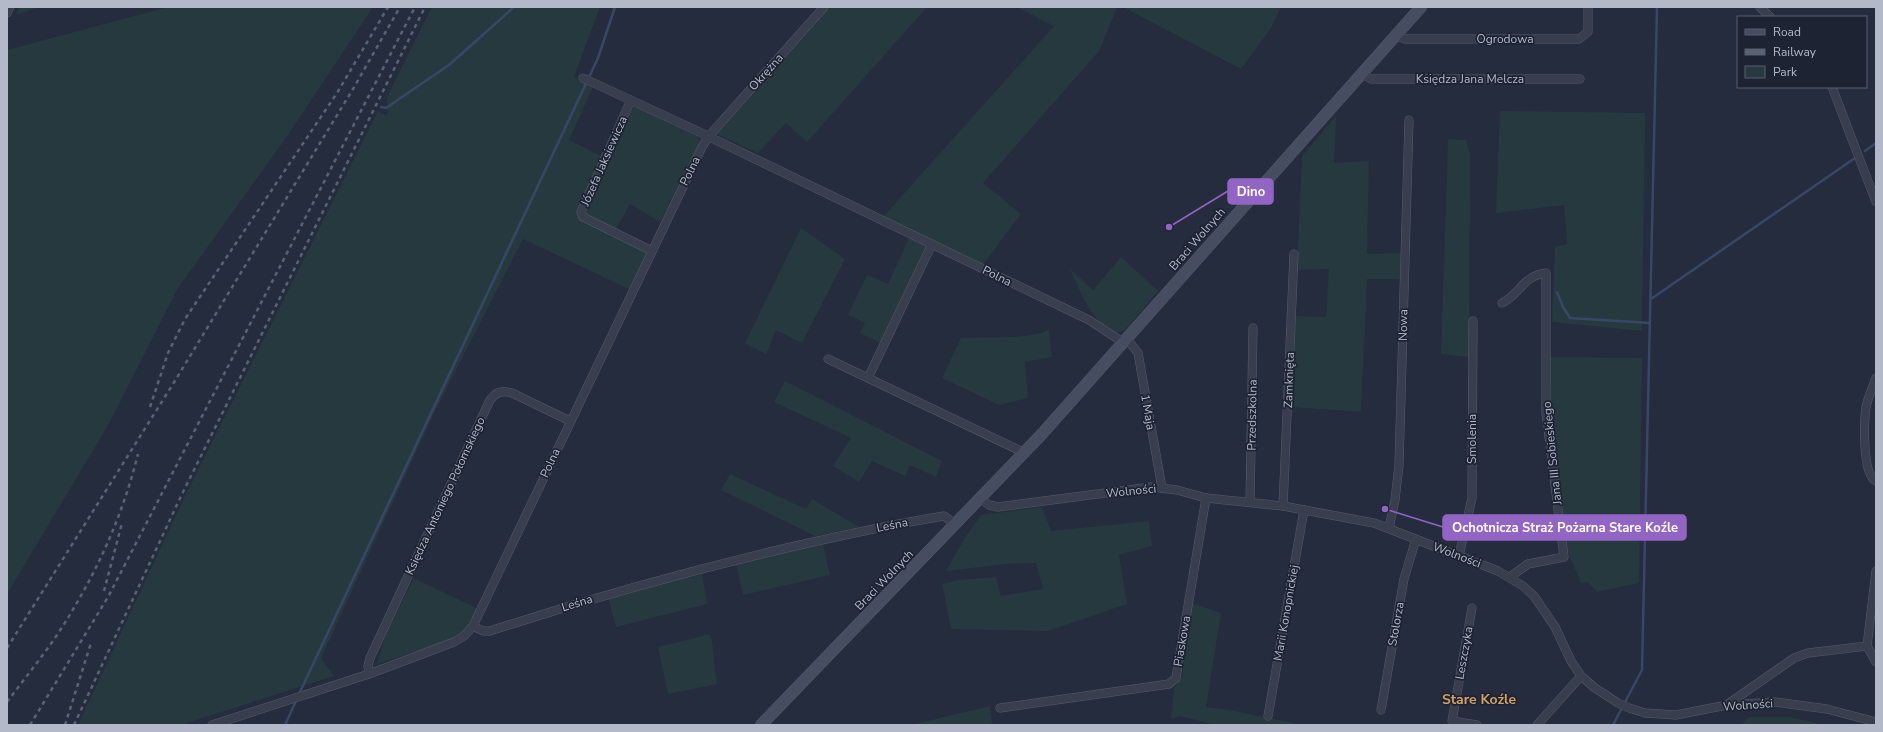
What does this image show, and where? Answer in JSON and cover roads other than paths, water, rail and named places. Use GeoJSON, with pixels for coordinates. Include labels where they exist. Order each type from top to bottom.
{"type":"FeatureCollection","features":[{"type":"Feature","properties":{"kind":"main road","name":"Braci Wolnych"},"geometry":{"type":"LineString","coordinates":[[762,725],[1025,453],[1421,7]]}},
{"type":"Feature","properties":{"kind":"street"},"geometry":{"type":"LineString","coordinates":[[7,13],[10,7]]}},
{"type":"Feature","properties":{"kind":"street","name":"Okrężna"},"geometry":{"type":"LineString","coordinates":[[709,136],[824,7]]}},
{"type":"Feature","properties":{"kind":"street","name":"Ogrodowa"},"geometry":{"type":"LineString","coordinates":[[1395,35],[1405,40],[1579,39],[1588,32],[1588,7]]}},
{"type":"Feature","properties":{"kind":"street"},"geometry":{"type":"LineString","coordinates":[[1760,7],[1769,16]]}},
{"type":"Feature","properties":{"kind":"street","name":"Księdza Jana Melcza"},"geometry":{"type":"LineString","coordinates":[[1361,73],[1371,78],[1381,79],[1580,79]]}},
{"type":"Feature","properties":{"kind":"street"},"geometry":{"type":"LineString","coordinates":[[587,80],[709,136]]}},
{"type":"Feature","properties":{"kind":"street"},"geometry":{"type":"LineString","coordinates":[[1832,88],[1876,202]]}},
{"type":"Feature","properties":{"kind":"street","name":"Józefa Jaksiewicza"},"geometry":{"type":"LineString","coordinates":[[631,100],[581,212],[583,217],[652,251]]}},
{"type":"Feature","properties":{"kind":"street","name":"Nowa"},"geometry":{"type":"LineString","coordinates":[[1389,528],[1400,465],[1409,120]]}},
{"type":"Feature","properties":{"kind":"street","name":"Polna"},"geometry":{"type":"LineString","coordinates":[[473,626],[700,150],[709,136],[1089,320],[1126,341]]}},
{"type":"Feature","properties":{"kind":"street"},"geometry":{"type":"LineString","coordinates":[[868,378],[932,244]]}},
{"type":"Feature","properties":{"kind":"street","name":"Zamknięta"},"geometry":{"type":"LineString","coordinates":[[1283,506],[1294,254]]}},
{"type":"Feature","properties":{"kind":"street","name":"Jana III Sobieskiego"},"geometry":{"type":"LineString","coordinates":[[1502,303],[1508,300],[1524,281],[1536,274],[1546,273],[1546,412],[1564,557],[1528,564],[1510,577]]}},
{"type":"Feature","properties":{"kind":"street","name":"Smolenia"},"geometry":{"type":"LineString","coordinates":[[1459,556],[1472,498],[1472,322]]}},
{"type":"Feature","properties":{"kind":"street","name":"Przedszkolna"},"geometry":{"type":"LineString","coordinates":[[1250,502],[1253,328]]}},
{"type":"Feature","properties":{"kind":"street","name":"1 Maja"},"geometry":{"type":"LineString","coordinates":[[1126,341],[1138,353],[1162,488]]}},
{"type":"Feature","properties":{"kind":"street"},"geometry":{"type":"LineString","coordinates":[[828,358],[1025,453]]}},
{"type":"Feature","properties":{"kind":"street"},"geometry":{"type":"LineString","coordinates":[[1876,378],[1866,406],[1864,422],[1868,471],[1872,480],[1876,481]]}},
{"type":"Feature","properties":{"kind":"street","name":"Księdza Antoniego Połomskiego"},"geometry":{"type":"LineString","coordinates":[[369,674],[368,666],[370,658],[490,400],[494,395],[505,391],[570,421]]}},
{"type":"Feature","properties":{"kind":"street","name":"Wolności"},"geometry":{"type":"LineString","coordinates":[[980,498],[989,505],[998,507],[1151,487],[1176,490],[1206,498],[1283,506],[1359,520],[1389,528],[1459,556],[1510,577],[1523,586],[1546,613],[1564,643],[1571,661],[1581,676],[1595,688],[1618,703],[1629,708],[1645,713],[1676,715],[1727,705],[1775,702],[1826,709],[1876,722]]}},
{"type":"Feature","properties":{"kind":"street","name":"Piaskowa"},"geometry":{"type":"LineString","coordinates":[[1000,708],[1169,684],[1176,678],[1206,498]]}},
{"type":"Feature","properties":{"kind":"street","name":"Marii Konopnickiej"},"geometry":{"type":"LineString","coordinates":[[1268,716],[1304,510]]}},
{"type":"Feature","properties":{"kind":"street","name":"Leśna"},"geometry":{"type":"LineString","coordinates":[[473,626],[482,631],[490,631],[566,606],[629,588],[859,531],[944,516],[955,524]]}},
{"type":"Feature","properties":{"kind":"street","name":"Stolorza"},"geometry":{"type":"LineString","coordinates":[[1381,710],[1404,579],[1416,539]]}},
{"type":"Feature","properties":{"kind":"street"},"geometry":{"type":"LineString","coordinates":[[1876,571],[1867,646],[1876,662]]}},
{"type":"Feature","properties":{"kind":"street","name":"Leszczyka"},"geometry":{"type":"LineString","coordinates":[[1472,608],[1452,720],[1477,725]]}},
{"type":"Feature","properties":{"kind":"street"},"geometry":{"type":"LineString","coordinates":[[212,725],[239,721],[456,641],[466,634],[473,626]]}},
{"type":"Feature","properties":{"kind":"street"},"geometry":{"type":"LineString","coordinates":[[1727,705],[1794,658],[1808,653],[1867,646]]}},
{"type":"Feature","properties":{"kind":"street"},"geometry":{"type":"LineString","coordinates":[[1537,725],[1581,676]]}},
{"type":"Feature","properties":{"kind":"waterway"},"geometry":{"type":"LineString","coordinates":[[381,107],[386,108],[449,65],[514,7]]}},
{"type":"Feature","properties":{"kind":"waterway"},"geometry":{"type":"LineString","coordinates":[[300,692],[598,58],[615,7]]}},
{"type":"Feature","properties":{"kind":"waterway"},"geometry":{"type":"LineString","coordinates":[[1613,725],[1642,670],[1657,7]]}},
{"type":"Feature","properties":{"kind":"waterway"},"geometry":{"type":"LineString","coordinates":[[1865,151],[1876,143]]}},
{"type":"Feature","properties":{"kind":"waterway"},"geometry":{"type":"LineString","coordinates":[[1651,299],[1855,158]]}},
{"type":"Feature","properties":{"kind":"waterway"},"geometry":{"type":"LineString","coordinates":[[1557,292],[1563,307],[1570,318],[1650,323]]}},
{"type":"Feature","properties":{"kind":"waterway"},"geometry":{"type":"LineString","coordinates":[[285,725],[296,701]]}},
{"type":"Feature","properties":{"kind":"railway"},"geometry":{"type":"LineString","coordinates":[[150,407],[168,353],[185,319],[337,93],[388,7]]}},
{"type":"Feature","properties":{"kind":"railway"},"geometry":{"type":"LineString","coordinates":[[7,648],[173,384],[353,89],[400,7]]}},
{"type":"Feature","properties":{"kind":"railway"},"geometry":{"type":"LineString","coordinates":[[30,725],[108,597],[415,7]]}},
{"type":"Feature","properties":{"kind":"railway"},"geometry":{"type":"LineString","coordinates":[[74,725],[182,494],[425,7]]}},
{"type":"Feature","properties":{"kind":"railway"},"geometry":{"type":"LineString","coordinates":[[7,702],[53,641],[93,574],[114,528],[138,454]]}},
{"type":"Feature","properties":{"kind":"railway"},"geometry":{"type":"LineString","coordinates":[[104,591],[122,523]]}},
{"type":"Feature","properties":{"kind":"railway"},"geometry":{"type":"LineString","coordinates":[[65,725],[91,643]]}},
{"type":"Feature","properties":{"kind":"place","name":"Dino"},"geometry":{"type":"Point","coordinates":[1169,227]}},
{"type":"Feature","properties":{"kind":"place","name":"Ochotnicza Straż Pożarna Stare Koźle"},"geometry":{"type":"Point","coordinates":[1385,509]}},
{"type":"Feature","properties":{"kind":"district","name":"Stare Koźle"},"geometry":{"type":"Point","coordinates":[1479,699]}}]}
